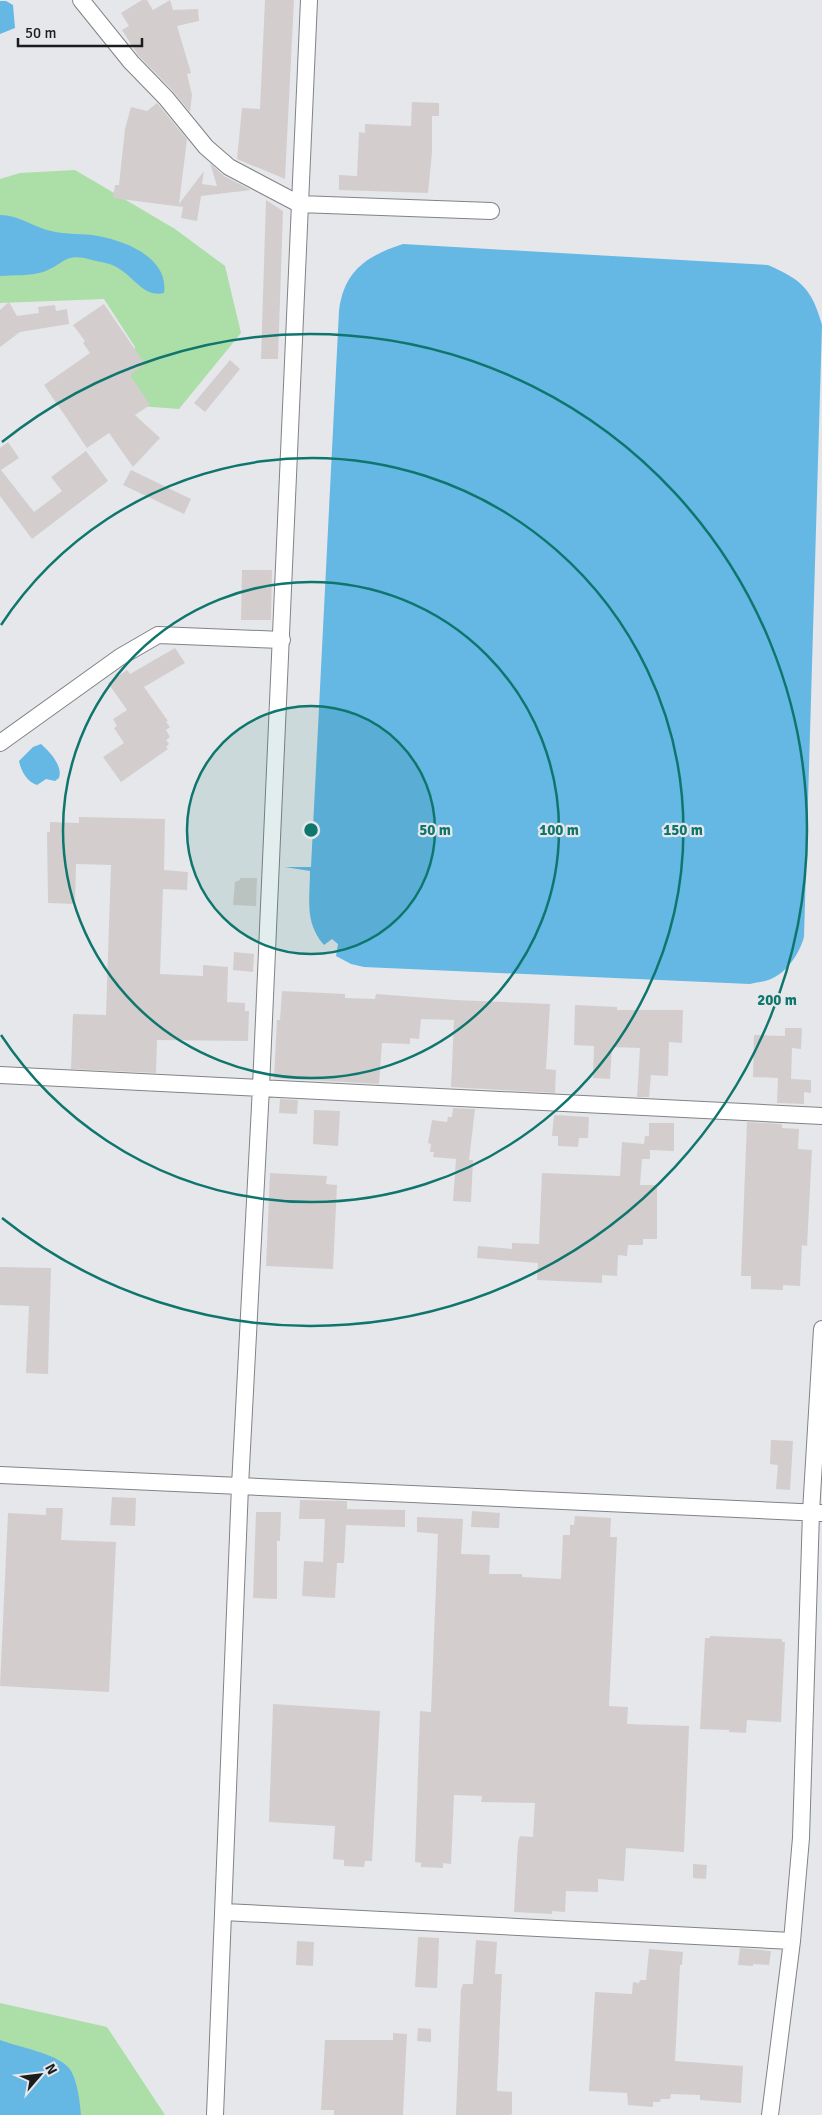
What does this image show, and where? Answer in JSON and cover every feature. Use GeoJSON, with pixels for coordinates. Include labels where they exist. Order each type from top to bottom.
{"type":"FeatureCollection","features":[{"type":"Feature","properties":{"kind":"street"},"geometry":{"type":"LineString","coordinates":[[81,0],[131,62],[166,98],[206,147],[229,167],[299,204],[491,212]]}},
{"type":"Feature","properties":{"kind":"street"},"geometry":{"type":"LineString","coordinates":[[215,2115],[240,1486],[282,640],[309,0]]}},
{"type":"Feature","properties":{"kind":"street"},"geometry":{"type":"LineString","coordinates":[[0,742],[120,657],[158,635],[282,640]]}},
{"type":"Feature","properties":{"kind":"street"},"geometry":{"type":"LineString","coordinates":[[0,1074],[822,1116]]}},
{"type":"Feature","properties":{"kind":"street"},"geometry":{"type":"LineString","coordinates":[[770,2115],[792,1940],[800,1838],[816,1513],[822,1329]]}},
{"type":"Feature","properties":{"kind":"street"},"geometry":{"type":"LineString","coordinates":[[0,1476],[816,1513]]}},
{"type":"Feature","properties":{"kind":"street"},"geometry":{"type":"LineString","coordinates":[[224,1912],[792,1940]]}},
{"type":"Feature","properties":{"kind":"green space"},"geometry":{"type":"Polygon","coordinates":[[[75,170],[175,229],[225,266],[241,333],[179,409],[126,405],[135,347],[104,299],[0,303],[0,179],[20,173],[75,170]]]}},
{"type":"Feature","properties":{"kind":"green space"},"geometry":{"type":"Polygon","coordinates":[[[0,2003],[107,2027],[165,2115],[0,2115],[0,2003]]]}},
{"type":"Feature","properties":{"kind":"water"},"geometry":{"type":"Polygon","coordinates":[[[0,1],[6,1],[13,5],[15,28],[0,34],[0,1]]]}},
{"type":"Feature","properties":{"kind":"water"},"geometry":{"type":"Polygon","coordinates":[[[0,215],[20,219],[51,231],[109,238],[133,247],[153,261],[160,270],[164,281],[164,293],[150,292],[112,265],[75,257],[65,260],[43,272],[27,275],[0,276],[0,215]]]}},
{"type":"Feature","properties":{"kind":"water"},"geometry":{"type":"Polygon","coordinates":[[[403,244],[768,265],[797,281],[804,287],[814,303],[822,325],[804,937],[800,949],[793,960],[784,971],[773,978],[750,984],[364,967],[351,964],[336,956],[338,944],[332,939],[324,945],[313,928],[309,901],[310,871],[285,867],[311,867],[339,311],[346,285],[359,267],[378,254],[403,244]]]}},
{"type":"Feature","properties":{"kind":"water"},"geometry":{"type":"Polygon","coordinates":[[[41,744],[55,759],[60,773],[59,778],[55,781],[46,779],[37,785],[25,776],[19,761],[33,747],[41,744]]]}},
{"type":"Feature","properties":{"kind":"water"},"geometry":{"type":"Polygon","coordinates":[[[0,2040],[46,2054],[68,2067],[76,2083],[81,2115],[0,2115],[0,2040]]]}},
{"type":"Feature","properties":{"kind":"building"},"geometry":{"type":"Polygon","coordinates":[[[142,0],[147,0],[153,10],[170,0],[173,10],[198,9],[199,21],[177,26],[191,73],[187,74],[192,95],[190,112],[173,91],[138,55],[122,30],[129,26],[121,13],[142,0]]]}},
{"type":"Feature","properties":{"kind":"building"},"geometry":{"type":"Polygon","coordinates":[[[265,0],[294,0],[285,179],[237,159],[242,108],[260,109],[265,0]]]}},
{"type":"Feature","properties":{"kind":"building"},"geometry":{"type":"Polygon","coordinates":[[[412,102],[439,103],[439,116],[432,116],[432,152],[428,193],[339,190],[339,175],[357,176],[359,132],[365,133],[365,124],[411,126],[412,102]]]}},
{"type":"Feature","properties":{"kind":"building"},"geometry":{"type":"Polygon","coordinates":[[[157,103],[187,139],[179,204],[204,171],[202,184],[217,186],[210,163],[224,176],[251,190],[201,196],[197,221],[181,218],[183,207],[113,198],[115,185],[119,185],[125,129],[131,107],[147,111],[157,103]]]}},
{"type":"Feature","properties":{"kind":"building"},"geometry":{"type":"Polygon","coordinates":[[[266,200],[283,211],[278,359],[261,359],[266,200]]]}},
{"type":"Feature","properties":{"kind":"building"},"geometry":{"type":"Polygon","coordinates":[[[9,302],[17,316],[39,313],[38,307],[55,305],[56,311],[67,309],[69,324],[20,332],[0,347],[0,310],[9,302]]]}},
{"type":"Feature","properties":{"kind":"building"},"geometry":{"type":"Polygon","coordinates":[[[104,304],[145,364],[130,375],[150,405],[135,415],[160,438],[133,467],[109,433],[87,448],[44,385],[90,353],[83,343],[85,341],[73,325],[104,304]]]}},
{"type":"Feature","properties":{"kind":"building"},"geometry":{"type":"Polygon","coordinates":[[[230,360],[240,369],[205,412],[194,403],[230,360]]]}},
{"type":"Feature","properties":{"kind":"building"},"geometry":{"type":"Polygon","coordinates":[[[8,442],[19,458],[1,470],[34,512],[62,491],[51,477],[86,451],[108,481],[32,539],[0,496],[0,448],[8,442]]]}},
{"type":"Feature","properties":{"kind":"building"},"geometry":{"type":"Polygon","coordinates":[[[131,470],[191,499],[184,514],[123,485],[131,470]]]}},
{"type":"Feature","properties":{"kind":"building"},"geometry":{"type":"Polygon","coordinates":[[[242,570],[272,570],[271,620],[241,620],[242,570]]]}},
{"type":"Feature","properties":{"kind":"building"},"geometry":{"type":"Polygon","coordinates":[[[175,648],[185,663],[144,687],[168,721],[166,722],[170,727],[166,730],[170,737],[166,740],[169,744],[166,747],[168,749],[121,782],[103,757],[124,743],[114,728],[117,726],[113,719],[127,710],[108,683],[127,670],[130,674],[175,648]]]}},
{"type":"Feature","properties":{"kind":"building"},"geometry":{"type":"Polygon","coordinates":[[[79,817],[165,819],[164,870],[188,872],[187,890],[163,889],[160,974],[203,976],[203,965],[228,967],[227,1002],[245,1003],[245,1011],[249,1011],[248,1041],[157,1040],[156,1073],[71,1069],[73,1014],[106,1015],[111,865],[76,864],[75,904],[48,903],[47,832],[50,832],[50,822],[79,823],[79,817]]]}},
{"type":"Feature","properties":{"kind":"building"},"geometry":{"type":"Polygon","coordinates":[[[240,878],[257,878],[256,906],[233,905],[235,882],[240,880],[240,878]]]}},
{"type":"Feature","properties":{"kind":"building"},"geometry":{"type":"Polygon","coordinates":[[[234,952],[254,954],[253,972],[233,970],[234,952]]]}},
{"type":"Feature","properties":{"kind":"building"},"geometry":{"type":"Polygon","coordinates":[[[282,991],[345,994],[345,998],[375,999],[376,994],[550,1004],[546,1069],[556,1070],[555,1093],[451,1087],[454,1020],[421,1019],[419,1039],[410,1038],[410,1044],[382,1043],[379,1084],[274,1078],[277,1020],[280,1020],[282,991]]]}},
{"type":"Feature","properties":{"kind":"building"},"geometry":{"type":"Polygon","coordinates":[[[575,1005],[617,1007],[617,1010],[683,1010],[682,1043],[669,1042],[668,1076],[651,1075],[649,1097],[637,1097],[640,1048],[612,1047],[610,1079],[593,1078],[594,1046],[574,1045],[575,1005]]]}},
{"type":"Feature","properties":{"kind":"building"},"geometry":{"type":"Polygon","coordinates":[[[785,1028],[802,1028],[801,1049],[792,1048],[791,1079],[811,1080],[811,1093],[804,1092],[804,1104],[777,1103],[778,1078],[753,1077],[754,1035],[785,1036],[785,1028]]]}},
{"type":"Feature","properties":{"kind":"building"},"geometry":{"type":"Polygon","coordinates":[[[280,1099],[298,1100],[297,1114],[279,1113],[280,1099]]]}},
{"type":"Feature","properties":{"kind":"building"},"geometry":{"type":"Polygon","coordinates":[[[453,1108],[475,1109],[469,1160],[473,1160],[471,1202],[453,1201],[456,1159],[433,1157],[434,1152],[430,1152],[431,1144],[428,1143],[432,1120],[447,1122],[448,1117],[452,1117],[453,1108]]]}},
{"type":"Feature","properties":{"kind":"building"},"geometry":{"type":"Polygon","coordinates":[[[314,1110],[340,1111],[338,1146],[313,1144],[314,1110]]]}},
{"type":"Feature","properties":{"kind":"building"},"geometry":{"type":"Polygon","coordinates":[[[554,1115],[589,1117],[588,1138],[579,1138],[578,1147],[558,1146],[558,1136],[552,1136],[554,1115]]]}},
{"type":"Feature","properties":{"kind":"building"},"geometry":{"type":"Polygon","coordinates":[[[747,1122],[782,1124],[782,1128],[799,1129],[798,1149],[812,1150],[807,1246],[802,1245],[800,1286],[783,1285],[783,1290],[751,1289],[751,1276],[741,1276],[747,1122]]]}},
{"type":"Feature","properties":{"kind":"building"},"geometry":{"type":"Polygon","coordinates":[[[649,1123],[674,1123],[674,1151],[650,1150],[650,1159],[642,1159],[640,1185],[657,1185],[657,1239],[643,1239],[643,1245],[628,1245],[627,1256],[618,1255],[617,1276],[602,1275],[602,1283],[537,1280],[538,1263],[477,1258],[478,1246],[512,1249],[512,1243],[539,1244],[542,1173],[620,1176],[622,1142],[644,1144],[645,1136],[649,1136],[649,1123]]]}},
{"type":"Feature","properties":{"kind":"building"},"geometry":{"type":"Polygon","coordinates":[[[270,1173],[327,1176],[326,1184],[337,1185],[333,1269],[266,1266],[270,1173]]]}},
{"type":"Feature","properties":{"kind":"building"},"geometry":{"type":"Polygon","coordinates":[[[0,1267],[51,1268],[48,1374],[26,1373],[29,1306],[0,1305],[0,1267]]]}},
{"type":"Feature","properties":{"kind":"building"},"geometry":{"type":"Polygon","coordinates":[[[771,1440],[793,1441],[790,1490],[776,1489],[778,1465],[770,1464],[771,1440]]]}},
{"type":"Feature","properties":{"kind":"building"},"geometry":{"type":"Polygon","coordinates":[[[112,1497],[136,1498],[135,1526],[110,1525],[112,1497]]]}},
{"type":"Feature","properties":{"kind":"building"},"geometry":{"type":"Polygon","coordinates":[[[300,1500],[347,1501],[347,1509],[405,1510],[405,1527],[346,1525],[344,1563],[337,1563],[335,1598],[302,1596],[304,1561],[323,1562],[325,1519],[299,1519],[300,1500]]]}},
{"type":"Feature","properties":{"kind":"building"},"geometry":{"type":"Polygon","coordinates":[[[46,1508],[63,1508],[61,1540],[116,1542],[109,1692],[0,1686],[8,1513],[46,1515],[46,1508]]]}},
{"type":"Feature","properties":{"kind":"building"},"geometry":{"type":"Polygon","coordinates":[[[472,1511],[500,1513],[499,1528],[471,1527],[472,1511]]]}},
{"type":"Feature","properties":{"kind":"building"},"geometry":{"type":"Polygon","coordinates":[[[256,1512],[281,1512],[280,1541],[277,1541],[277,1599],[253,1598],[256,1512]]]}},
{"type":"Feature","properties":{"kind":"building"},"geometry":{"type":"Polygon","coordinates":[[[575,1516],[611,1518],[610,1537],[617,1537],[609,1706],[628,1707],[627,1724],[689,1726],[684,1852],[626,1848],[624,1881],[598,1879],[598,1892],[566,1891],[565,1912],[552,1911],[552,1914],[514,1912],[518,1842],[520,1836],[533,1837],[535,1803],[481,1802],[482,1796],[454,1795],[451,1864],[443,1863],[443,1868],[421,1867],[421,1863],[415,1862],[420,1711],[431,1712],[438,1534],[417,1532],[417,1517],[463,1519],[461,1554],[490,1555],[489,1574],[522,1574],[522,1577],[561,1579],[563,1535],[570,1535],[570,1525],[574,1525],[575,1516]]]}},
{"type":"Feature","properties":{"kind":"building"},"geometry":{"type":"Polygon","coordinates":[[[710,1636],[782,1639],[782,1642],[785,1642],[781,1722],[747,1720],[746,1733],[729,1732],[729,1730],[700,1729],[705,1638],[710,1638],[710,1636]]]}},
{"type":"Feature","properties":{"kind":"building"},"geometry":{"type":"Polygon","coordinates":[[[273,1704],[380,1711],[372,1861],[365,1861],[364,1867],[344,1866],[344,1860],[333,1859],[335,1826],[269,1822],[273,1704]]]}},
{"type":"Feature","properties":{"kind":"building"},"geometry":{"type":"Polygon","coordinates":[[[693,1864],[707,1865],[706,1879],[693,1878],[693,1864]]]}},
{"type":"Feature","properties":{"kind":"building"},"geometry":{"type":"Polygon","coordinates":[[[418,1937],[439,1938],[437,1988],[415,1987],[418,1937]]]}},
{"type":"Feature","properties":{"kind":"building"},"geometry":{"type":"Polygon","coordinates":[[[476,1940],[497,1942],[495,1974],[502,1974],[497,2091],[512,2092],[512,2114],[510,2115],[456,2115],[461,1990],[463,1984],[473,1984],[476,1940]]]}},
{"type":"Feature","properties":{"kind":"building"},"geometry":{"type":"Polygon","coordinates":[[[297,1941],[314,1942],[313,1966],[296,1965],[297,1941]]]}},
{"type":"Feature","properties":{"kind":"building"},"geometry":{"type":"Polygon","coordinates":[[[740,1948],[771,1951],[769,1965],[738,1965],[740,1948]]]}},
{"type":"Feature","properties":{"kind":"building"},"geometry":{"type":"Polygon","coordinates":[[[649,1949],[683,1952],[682,1965],[680,1965],[675,2061],[743,2066],[741,2103],[700,2100],[700,2095],[671,2094],[670,2099],[661,2099],[660,2102],[653,2102],[653,2107],[628,2105],[627,2093],[589,2091],[595,1992],[632,1994],[633,1982],[639,1983],[640,1980],[646,1980],[649,1949]]]}},
{"type":"Feature","properties":{"kind":"building"},"geometry":{"type":"Polygon","coordinates":[[[418,2028],[431,2029],[431,2042],[417,2041],[418,2028]]]}},
{"type":"Feature","properties":{"kind":"building"},"geometry":{"type":"Polygon","coordinates":[[[393,2033],[407,2034],[403,2115],[334,2115],[334,2110],[321,2110],[325,2040],[393,2040],[393,2033]]]}}]}
